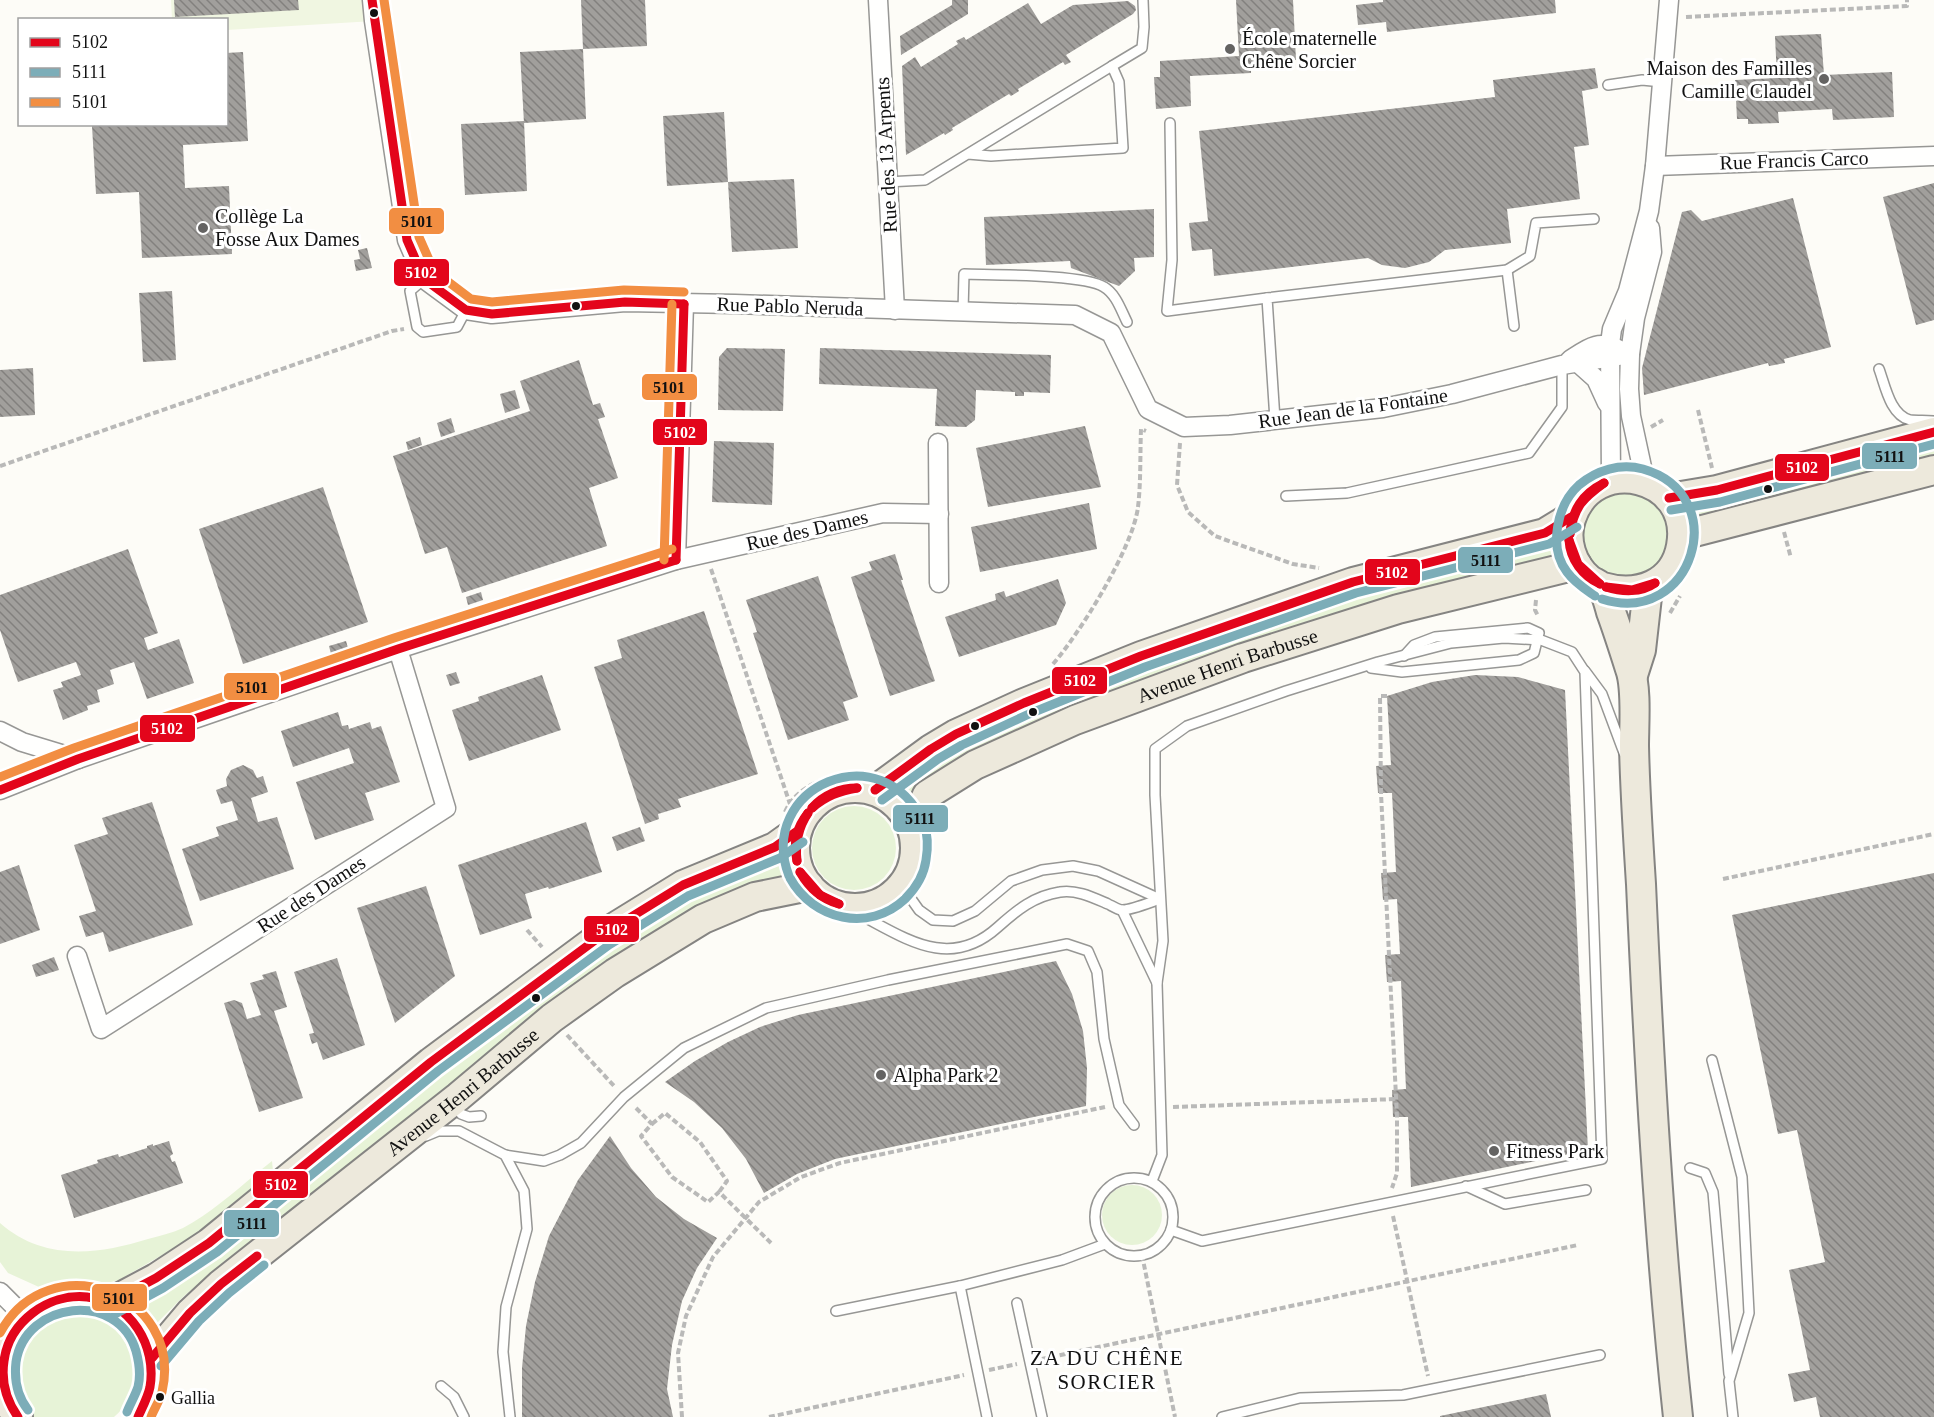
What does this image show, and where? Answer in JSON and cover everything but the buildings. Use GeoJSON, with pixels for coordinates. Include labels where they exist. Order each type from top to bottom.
{"type":"FeatureCollection","features":[{"type":"Feature","properties":{"kind":"main road"},"geometry":{"type":"LineString","coordinates":[[1669,498],[1717,490],[1934,432]]}},
{"type":"Feature","properties":{"kind":"main road"},"geometry":{"type":"LineString","coordinates":[[1683,536],[1934,470]]}},
{"type":"Feature","properties":{"kind":"main road"},"geometry":{"type":"LineString","coordinates":[[1628,478],[1645,481],[1658,488],[1669,498],[1679,516],[1683,536],[1680,552],[1674,567],[1662,579],[1648,588],[1633,592],[1618,592],[1603,587],[1588,578],[1577,565],[1570,549],[1571,517],[1582,499],[1595,487],[1611,480],[1628,478]]}},
{"type":"Feature","properties":{"kind":"main road","name":"Avenue Henri Barbusse"},"geometry":{"type":"LineString","coordinates":[[868,784],[956,734],[1024,703],[1141,656],[1353,582],[1545,533],[1571,517]]}},
{"type":"Feature","properties":{"kind":"main road","name":"Avenue Henri Barbusse"},"geometry":{"type":"LineString","coordinates":[[913,828],[927,795],[975,765],[1075,720],[1243,658],[1398,609],[1577,565]]}},
{"type":"Feature","properties":{"kind":"main road"},"geometry":{"type":"LineString","coordinates":[[1603,587],[1633,675],[1635,782],[1650,1079],[1667,1314],[1678,1417]]}},
{"type":"Feature","properties":{"kind":"main road"},"geometry":{"type":"LineString","coordinates":[[1633,675],[1641,650],[1648,588]]}},
{"type":"Feature","properties":{"kind":"main road"},"geometry":{"type":"LineString","coordinates":[[868,784],[891,799],[904,812],[913,828],[916,848],[912,868],[902,886],[891,897],[861,908],[844,907],[825,900],[809,886],[800,872],[789,825],[823,796],[839,789],[868,784]]}},
{"type":"Feature","properties":{"kind":"main road","name":"Avenue Henri Barbusse"},"geometry":{"type":"LineString","coordinates":[[109,1303],[156,1278],[209,1243],[431,1062],[602,935],[683,885],[775,847],[789,825]]}},
{"type":"Feature","properties":{"kind":"main road","name":"Avenue Henri Barbusse"},"geometry":{"type":"LineString","coordinates":[[152,1358],[190,1313],[221,1284],[458,1097],[552,1018],[615,973],[703,919],[755,897],[809,886]]}},
{"type":"Feature","properties":{"kind":"main road"},"geometry":{"type":"LineString","coordinates":[[18,1417],[5,1394],[1,1373],[5,1352],[13,1333],[26,1318],[45,1304],[67,1297],[91,1298],[109,1303],[131,1319],[145,1337],[152,1358],[153,1380],[147,1402],[138,1417]]}},
{"type":"Feature","properties":{"kind":"street"},"geometry":{"type":"LineString","coordinates":[[372,0],[407,240],[424,279]]}},
{"type":"Feature","properties":{"kind":"street","name":"Rue des 13 Arpents"},"geometry":{"type":"LineString","coordinates":[[878,0],[895,309]]}},
{"type":"Feature","properties":{"kind":"street"},"geometry":{"type":"LineString","coordinates":[[1611,480],[1610,351],[1612,329],[1628,291],[1649,211],[1668,9]]}},
{"type":"Feature","properties":{"kind":"street","name":"Rue Francis Carco"},"geometry":{"type":"LineString","coordinates":[[1655,166],[1934,156]]}},
{"type":"Feature","properties":{"kind":"street"},"geometry":{"type":"LineString","coordinates":[[1645,481],[1631,416],[1629,389],[1630,354],[1635,318],[1652,252],[1649,211]]}},
{"type":"Feature","properties":{"kind":"street","name":"Rue Pablo Neruda"},"geometry":{"type":"LineString","coordinates":[[424,279],[466,310],[492,314],[625,302],[1075,315],[1111,333],[1148,409]]}},
{"type":"Feature","properties":{"kind":"street"},"geometry":{"type":"LineString","coordinates":[[676,560],[684,304]]}},
{"type":"Feature","properties":{"kind":"street","name":"Rue Jean de la Fontaine"},"geometry":{"type":"LineString","coordinates":[[1148,409],[1184,427],[1383,408],[1452,394],[1569,364],[1592,345],[1610,351]]}},
{"type":"Feature","properties":{"kind":"street"},"geometry":{"type":"LineString","coordinates":[[1610,351],[1630,354]]}},
{"type":"Feature","properties":{"kind":"street"},"geometry":{"type":"LineString","coordinates":[[1569,364],[1596,379],[1610,410]]}},
{"type":"Feature","properties":{"kind":"street"},"geometry":{"type":"LineString","coordinates":[[938,442],[939,583]]}},
{"type":"Feature","properties":{"kind":"street","name":"Rue des Dames"},"geometry":{"type":"LineString","coordinates":[[0,790],[78,759],[398,649],[676,560],[883,513],[939,514]]}},
{"type":"Feature","properties":{"kind":"street","name":"Rue des Dames"},"geometry":{"type":"LineString","coordinates":[[78,956],[100,1029],[446,808],[398,649]]}},
{"type":"Feature","properties":{"kind":"street"},"geometry":{"type":"LineString","coordinates":[[0,732],[22,742],[78,759]]}},
{"type":"Feature","properties":{"kind":"street"},"geometry":{"type":"LineString","coordinates":[[0,1292],[26,1318]]}},
{"type":"Feature","properties":{"kind":"lane"},"geometry":{"type":"LineString","coordinates":[[887,182],[925,180],[1142,48],[1143,0]]}},
{"type":"Feature","properties":{"kind":"lane"},"geometry":{"type":"LineString","coordinates":[[968,154],[991,156],[1123,148],[1119,82],[1112,66]]}},
{"type":"Feature","properties":{"kind":"lane"},"geometry":{"type":"LineString","coordinates":[[1608,85],[1642,80],[1662,82]]}},
{"type":"Feature","properties":{"kind":"lane"},"geometry":{"type":"LineString","coordinates":[[1170,123],[1172,260],[1167,310],[1507,270],[1530,256],[1536,223],[1594,219]]}},
{"type":"Feature","properties":{"kind":"lane"},"geometry":{"type":"LineString","coordinates":[[1507,270],[1514,326]]}},
{"type":"Feature","properties":{"kind":"lane"},"geometry":{"type":"LineString","coordinates":[[963,311],[964,274],[1071,279],[1104,286],[1114,296],[1127,322]]}},
{"type":"Feature","properties":{"kind":"lane"},"geometry":{"type":"LineString","coordinates":[[424,279],[410,291],[417,327],[423,332],[457,327],[466,310]]}},
{"type":"Feature","properties":{"kind":"lane"},"geometry":{"type":"LineString","coordinates":[[1267,298],[1275,420]]}},
{"type":"Feature","properties":{"kind":"lane"},"geometry":{"type":"LineString","coordinates":[[1286,496],[1347,493],[1529,453],[1562,407],[1569,364]]}},
{"type":"Feature","properties":{"kind":"lane"},"geometry":{"type":"LineString","coordinates":[[1879,369],[1897,412],[1908,419],[1934,421]]}},
{"type":"Feature","properties":{"kind":"lane"},"geometry":{"type":"LineString","coordinates":[[1152,1181],[1162,1155],[1157,983],[1163,941],[1155,795],[1155,749],[1187,726],[1286,691],[1451,643],[1504,638],[1542,641],[1572,652],[1602,694],[1635,782]]}},
{"type":"Feature","properties":{"kind":"lane"},"geometry":{"type":"LineString","coordinates":[[1371,668],[1402,672],[1519,660],[1534,652],[1542,641]]}},
{"type":"Feature","properties":{"kind":"lane"},"geometry":{"type":"LineString","coordinates":[[1171,1230],[1202,1241],[1602,1159],[1585,672],[1572,652]]}},
{"type":"Feature","properties":{"kind":"lane"},"geometry":{"type":"LineString","coordinates":[[902,886],[919,910],[933,920],[953,921],[975,911],[1011,881],[1042,870],[1073,866],[1098,872],[1160,900]]}},
{"type":"Feature","properties":{"kind":"lane"},"geometry":{"type":"LineString","coordinates":[[844,907],[870,918],[901,938],[931,948],[958,948],[988,936],[1020,908],[1039,896],[1063,891],[1086,895],[1122,910],[1160,900]]}},
{"type":"Feature","properties":{"kind":"lane"},"geometry":{"type":"LineString","coordinates":[[1122,910],[1157,983]]}},
{"type":"Feature","properties":{"kind":"lane"},"geometry":{"type":"LineString","coordinates":[[418,1142],[438,1131],[459,1131],[505,1155],[544,1161],[580,1143],[624,1097],[684,1048],[766,1008],[888,980],[1067,944],[1088,951],[1097,972],[1104,1039],[1119,1105],[1134,1125]]}},
{"type":"Feature","properties":{"kind":"lane"},"geometry":{"type":"LineString","coordinates":[[1712,1060],[1742,1177],[1749,1312],[1729,1380]]}},
{"type":"Feature","properties":{"kind":"lane"},"geometry":{"type":"LineString","coordinates":[[458,1097],[457,1106],[461,1114],[469,1117],[481,1116],[459,1131]]}},
{"type":"Feature","properties":{"kind":"lane"},"geometry":{"type":"LineString","coordinates":[[505,1155],[524,1191],[527,1229],[506,1307],[503,1352],[510,1417]]}},
{"type":"Feature","properties":{"kind":"lane"},"geometry":{"type":"LineString","coordinates":[[1690,1168],[1705,1173],[1713,1192],[1733,1417]]}},
{"type":"Feature","properties":{"kind":"lane"},"geometry":{"type":"LineString","coordinates":[[1140,1178],[1152,1181],[1168,1197],[1173,1219],[1171,1230],[1161,1246],[1142,1256],[1120,1254],[1105,1244],[1098,1233],[1095,1209],[1106,1188],[1116,1181],[1140,1178]]}},
{"type":"Feature","properties":{"kind":"lane"},"geometry":{"type":"LineString","coordinates":[[1466,1186],[1505,1204],[1586,1190]]}},
{"type":"Feature","properties":{"kind":"lane"},"geometry":{"type":"LineString","coordinates":[[270,1245],[327,1214]]}},
{"type":"Feature","properties":{"kind":"lane"},"geometry":{"type":"LineString","coordinates":[[836,1311],[960,1286],[1062,1260],[1105,1244]]}},
{"type":"Feature","properties":{"kind":"lane"},"geometry":{"type":"LineString","coordinates":[[960,1286],[987,1417]]}},
{"type":"Feature","properties":{"kind":"lane"},"geometry":{"type":"LineString","coordinates":[[1017,1303],[1042,1417]]}},
{"type":"Feature","properties":{"kind":"lane"},"geometry":{"type":"LineString","coordinates":[[1222,1417],[1300,1398],[1403,1395],[1600,1355]]}},
{"type":"Feature","properties":{"kind":"lane"},"geometry":{"type":"LineString","coordinates":[[441,1386],[454,1398],[464,1417]]}},
{"type":"Feature","properties":{"kind":"path"},"geometry":{"type":"LineString","coordinates":[[1668,9],[1907,6],[1907,0]]}},
{"type":"Feature","properties":{"kind":"path"},"geometry":{"type":"LineString","coordinates":[[0,466],[392,331],[417,327]]}},
{"type":"Feature","properties":{"kind":"path"},"geometry":{"type":"LineString","coordinates":[[1698,410],[1714,477]]}},
{"type":"Feature","properties":{"kind":"path"},"geometry":{"type":"LineString","coordinates":[[1049,669],[1068,647],[1099,597],[1127,544],[1138,509],[1141,429],[1151,434]]}},
{"type":"Feature","properties":{"kind":"path"},"geometry":{"type":"LineString","coordinates":[[1169,441],[1181,441],[1177,485],[1188,512],[1215,536],[1293,564],[1324,568]]}},
{"type":"Feature","properties":{"kind":"path"},"geometry":{"type":"LineString","coordinates":[[705,553],[790,804],[789,825]]}},
{"type":"Feature","properties":{"kind":"path"},"geometry":{"type":"LineString","coordinates":[[1536,596],[1535,610],[1540,620],[1550,625],[1542,641]]}},
{"type":"Feature","properties":{"kind":"path"},"geometry":{"type":"LineString","coordinates":[[1387,696],[1380,696],[1381,766],[1397,1099],[1397,1173],[1390,1202],[1431,1389]]}},
{"type":"Feature","properties":{"kind":"path"},"geometry":{"type":"LineString","coordinates":[[790,804],[798,794],[814,783],[832,777],[868,784]]}},
{"type":"Feature","properties":{"kind":"path"},"geometry":{"type":"LineString","coordinates":[[1723,879],[1934,834]]}},
{"type":"Feature","properties":{"kind":"path"},"geometry":{"type":"LineString","coordinates":[[527,930],[542,947]]}},
{"type":"Feature","properties":{"kind":"path"},"geometry":{"type":"LineString","coordinates":[[562,1029],[617,1090]]}},
{"type":"Feature","properties":{"kind":"path"},"geometry":{"type":"LineString","coordinates":[[1162,1107],[1397,1099]]}},
{"type":"Feature","properties":{"kind":"path"},"geometry":{"type":"LineString","coordinates":[[682,1417],[678,1353],[686,1316],[713,1257],[759,1202],[801,1177],[840,1163],[1119,1105]]}},
{"type":"Feature","properties":{"kind":"path"},"geometry":{"type":"LineString","coordinates":[[636,1108],[652,1124]]}},
{"type":"Feature","properties":{"kind":"path"},"geometry":{"type":"LineString","coordinates":[[665,1113],[700,1142],[727,1181],[708,1202],[672,1177],[641,1136],[652,1124],[665,1113]]}},
{"type":"Feature","properties":{"kind":"path"},"geometry":{"type":"LineString","coordinates":[[719,1192],[771,1243]]}},
{"type":"Feature","properties":{"kind":"path"},"geometry":{"type":"LineString","coordinates":[[769,1417],[1578,1245]]}},
{"type":"Feature","properties":{"kind":"path"},"geometry":{"type":"LineString","coordinates":[[1142,1256],[1175,1417]]}},
{"type":"Feature","properties":{"kind":"green space"},"geometry":{"type":"Polygon","coordinates":[[[171,0],[372,0],[374,21],[228,30],[228,18],[172,18],[171,0]]]}},
{"type":"Feature","properties":{"kind":"green space"},"geometry":{"type":"Polygon","coordinates":[[[1934,444],[1934,459],[1700,520],[1697,505],[1934,444]]]}},
{"type":"Feature","properties":{"kind":"green space"},"geometry":{"type":"Polygon","coordinates":[[[1625,491],[1641,495],[1655,504],[1664,518],[1668,534],[1664,550],[1655,564],[1641,573],[1625,577],[1609,573],[1595,564],[1586,550],[1582,534],[1586,518],[1595,504],[1609,495],[1625,491]]]}},
{"type":"Feature","properties":{"kind":"green space"},"geometry":{"type":"Polygon","coordinates":[[[1550,539],[1556,557],[1345,614],[908,806],[891,791],[969,739],[1095,685],[1368,589],[1550,539]]]}},
{"type":"Feature","properties":{"kind":"green space"},"geometry":{"type":"Polygon","coordinates":[[[854,806],[870,809],[884,818],[893,832],[896,848],[893,864],[884,878],[870,887],[854,890],[838,887],[824,878],[815,864],[812,848],[815,832],[824,818],[838,809],[854,806]]]}},
{"type":"Feature","properties":{"kind":"green space"},"geometry":{"type":"Polygon","coordinates":[[[780,859],[784,879],[709,902],[645,938],[573,988],[184,1296],[149,1331],[127,1304],[595,954],[704,886],[780,859]]]}},
{"type":"Feature","properties":{"kind":"green space"},"geometry":{"type":"Polygon","coordinates":[[[272,1161],[273,1171],[188,1240],[119,1280],[79,1290],[39,1287],[8,1273],[0,1262],[0,1223],[34,1244],[52,1249],[90,1251],[109,1249],[183,1228],[218,1205],[272,1161]]]}},
{"type":"Feature","properties":{"kind":"green space"},"geometry":{"type":"Polygon","coordinates":[[[1126,1185],[1138,1185],[1149,1190],[1157,1198],[1162,1215],[1160,1227],[1149,1240],[1138,1245],[1126,1245],[1115,1240],[1107,1232],[1102,1221],[1102,1209],[1107,1198],[1115,1190],[1126,1185]]]}},
{"type":"Feature","properties":{"kind":"green space"},"geometry":{"type":"Polygon","coordinates":[[[75,1312],[106,1322],[120,1334],[127,1345],[133,1371],[133,1384],[129,1396],[123,1408],[114,1417],[33,1417],[27,1412],[17,1395],[15,1356],[37,1324],[55,1315],[75,1312]]]}},
{"type":"Feature","properties":{"kind":"transit line","name":"5102"},"geometry":{"type":"LineString","coordinates":[[372,0],[407,240],[424,279],[466,310],[492,314],[625,302],[684,304]]}},
{"type":"Feature","properties":{"kind":"transit line","name":"5101"},"geometry":{"type":"LineString","coordinates":[[384,0],[419,237],[434,271],[471,299],[492,302],[624,290],[684,292]]}},
{"type":"Feature","properties":{"kind":"transit line","name":"5101"},"geometry":{"type":"LineString","coordinates":[[664,560],[672,304]]}},
{"type":"Feature","properties":{"kind":"transit line","name":"5102"},"geometry":{"type":"LineString","coordinates":[[676,560],[684,304]]}},
{"type":"Feature","properties":{"kind":"transit line","name":"5102"},"geometry":{"type":"LineString","coordinates":[[1669,498],[1717,490],[1934,432]]}},
{"type":"Feature","properties":{"kind":"transit line","name":"5111"},"geometry":{"type":"LineString","coordinates":[[1671,510],[1720,502],[1934,444]]}},
{"type":"Feature","properties":{"kind":"transit line","name":"5111"},"geometry":{"type":"LineString","coordinates":[[1595,596],[1580,586],[1561,562],[1557,539],[1565,504],[1571,493],[1593,475],[1617,467],[1643,469],[1671,483],[1688,504],[1694,529],[1691,555],[1679,577],[1660,595],[1634,603],[1602,599]]}},
{"type":"Feature","properties":{"kind":"transit line","name":"5102"},"geometry":{"type":"LineString","coordinates":[[1570,534],[1576,510],[1590,492],[1604,483]]}},
{"type":"Feature","properties":{"kind":"transit line","name":"5102"},"geometry":{"type":"LineString","coordinates":[[1570,534],[1577,510],[1590,494],[1604,483]]}},
{"type":"Feature","properties":{"kind":"transit line","name":"5102"},"geometry":{"type":"LineString","coordinates":[[875,790],[931,749],[956,734],[1024,703],[1141,656],[1353,582],[1545,533],[1571,517]]}},
{"type":"Feature","properties":{"kind":"transit line","name":"5111"},"geometry":{"type":"LineString","coordinates":[[882,800],[938,759],[962,745],[1029,714],[1145,667],[1356,593],[1549,544],[1577,527]]}},
{"type":"Feature","properties":{"kind":"transit line","name":"5102"},"geometry":{"type":"LineString","coordinates":[[1569,540],[1578,564],[1600,584]]}},
{"type":"Feature","properties":{"kind":"transit line","name":"5102"},"geometry":{"type":"LineString","coordinates":[[1569,540],[1578,566],[1588,577],[1600,584]]}},
{"type":"Feature","properties":{"kind":"transit line","name":"5101"},"geometry":{"type":"LineString","coordinates":[[0,777],[74,748],[394,638],[672,549]]}},
{"type":"Feature","properties":{"kind":"transit line","name":"5102"},"geometry":{"type":"LineString","coordinates":[[0,790],[78,759],[398,649],[676,560]]}},
{"type":"Feature","properties":{"kind":"transit line","name":"5102"},"geometry":{"type":"LineString","coordinates":[[1606,587],[1632,590],[1655,583]]}},
{"type":"Feature","properties":{"kind":"transit line","name":"5102"},"geometry":{"type":"LineString","coordinates":[[1606,587],[1631,591],[1644,589],[1655,583]]}},
{"type":"Feature","properties":{"kind":"transit line","name":"5111"},"geometry":{"type":"LineString","coordinates":[[789,876],[783,844],[790,817],[806,796],[828,782],[854,776],[881,780],[905,796],[924,824],[927,837],[925,866],[913,890],[891,910],[875,916],[859,918],[843,917],[827,912],[813,904],[790,878]]}},
{"type":"Feature","properties":{"kind":"transit line","name":"5102"},"geometry":{"type":"LineString","coordinates":[[812,808],[832,793],[857,788]]}},
{"type":"Feature","properties":{"kind":"transit line","name":"5102"},"geometry":{"type":"LineString","coordinates":[[812,808],[833,795],[857,788]]}},
{"type":"Feature","properties":{"kind":"transit line","name":"5102"},"geometry":{"type":"LineString","coordinates":[[797,861],[796,836],[808,813]]}},
{"type":"Feature","properties":{"kind":"transit line","name":"5102"},"geometry":{"type":"LineString","coordinates":[[797,861],[798,836],[808,813]]}},
{"type":"Feature","properties":{"kind":"transit line","name":"5102"},"geometry":{"type":"LineString","coordinates":[[109,1303],[156,1278],[209,1243],[431,1062],[602,935],[683,885],[775,847],[796,832]]}},
{"type":"Feature","properties":{"kind":"transit line","name":"5111"},"geometry":{"type":"LineString","coordinates":[[115,1314],[163,1288],[217,1252],[438,1071],[609,945],[688,896],[780,858],[803,842]]}},
{"type":"Feature","properties":{"kind":"transit line","name":"5102"},"geometry":{"type":"LineString","coordinates":[[800,872],[820,895],[839,904]]}},
{"type":"Feature","properties":{"kind":"transit line","name":"5102"},"geometry":{"type":"LineString","coordinates":[[800,872],[816,892],[839,904]]}},
{"type":"Feature","properties":{"kind":"transit line","name":"5102"},"geometry":{"type":"LineString","coordinates":[[152,1358],[190,1313],[221,1284],[257,1256]]}},
{"type":"Feature","properties":{"kind":"transit line","name":"5111"},"geometry":{"type":"LineString","coordinates":[[161,1366],[199,1321],[264,1265]]}},
{"type":"Feature","properties":{"kind":"transit line","name":"5101"},"geometry":{"type":"LineString","coordinates":[[0,1333],[22,1306],[49,1290],[78,1286],[108,1291],[134,1306],[153,1328],[164,1357],[162,1392],[151,1417]]}},
{"type":"Feature","properties":{"kind":"transit line","name":"5102"},"geometry":{"type":"LineString","coordinates":[[18,1417],[10,1404],[4,1383],[4,1361],[7,1347],[22,1323],[33,1313],[45,1305],[72,1297],[87,1297],[116,1307],[138,1328],[145,1342],[151,1372],[150,1387],[138,1417]]}},
{"type":"Feature","properties":{"kind":"transit line","name":"5111"},"geometry":{"type":"LineString","coordinates":[[28,1410],[17,1388],[15,1375],[16,1362],[23,1342],[36,1326],[53,1316],[73,1311],[92,1312],[111,1318],[126,1331],[136,1351],[139,1364],[138,1387],[127,1412]]}},
{"type":"Feature","properties":{"kind":"place","name":"École maternelle Chêne Sorcier"},"geometry":{"type":"Point","coordinates":[1230,49]}},
{"type":"Feature","properties":{"kind":"place","name":"Maison des Familles Camille Claudel"},"geometry":{"type":"Point","coordinates":[1824,79]}},
{"type":"Feature","properties":{"kind":"place","name":"Collège La Fosse Aux Dames"},"geometry":{"type":"Point","coordinates":[203,228]}},
{"type":"Feature","properties":{"kind":"place","name":"Alpha Park 2"},"geometry":{"type":"Point","coordinates":[881,1075]}},
{"type":"Feature","properties":{"kind":"place","name":"Fitness Park"},"geometry":{"type":"Point","coordinates":[1494,1151]}},
{"type":"Feature","properties":{"kind":"place","name":"Gallia"},"geometry":{"type":"Point","coordinates":[160,1397]}},
{"type":"Feature","properties":{"kind":"district","name":"ZA DU CHÊNE SORCIER"},"geometry":{"type":"Point","coordinates":[1107,1370]}}]}
